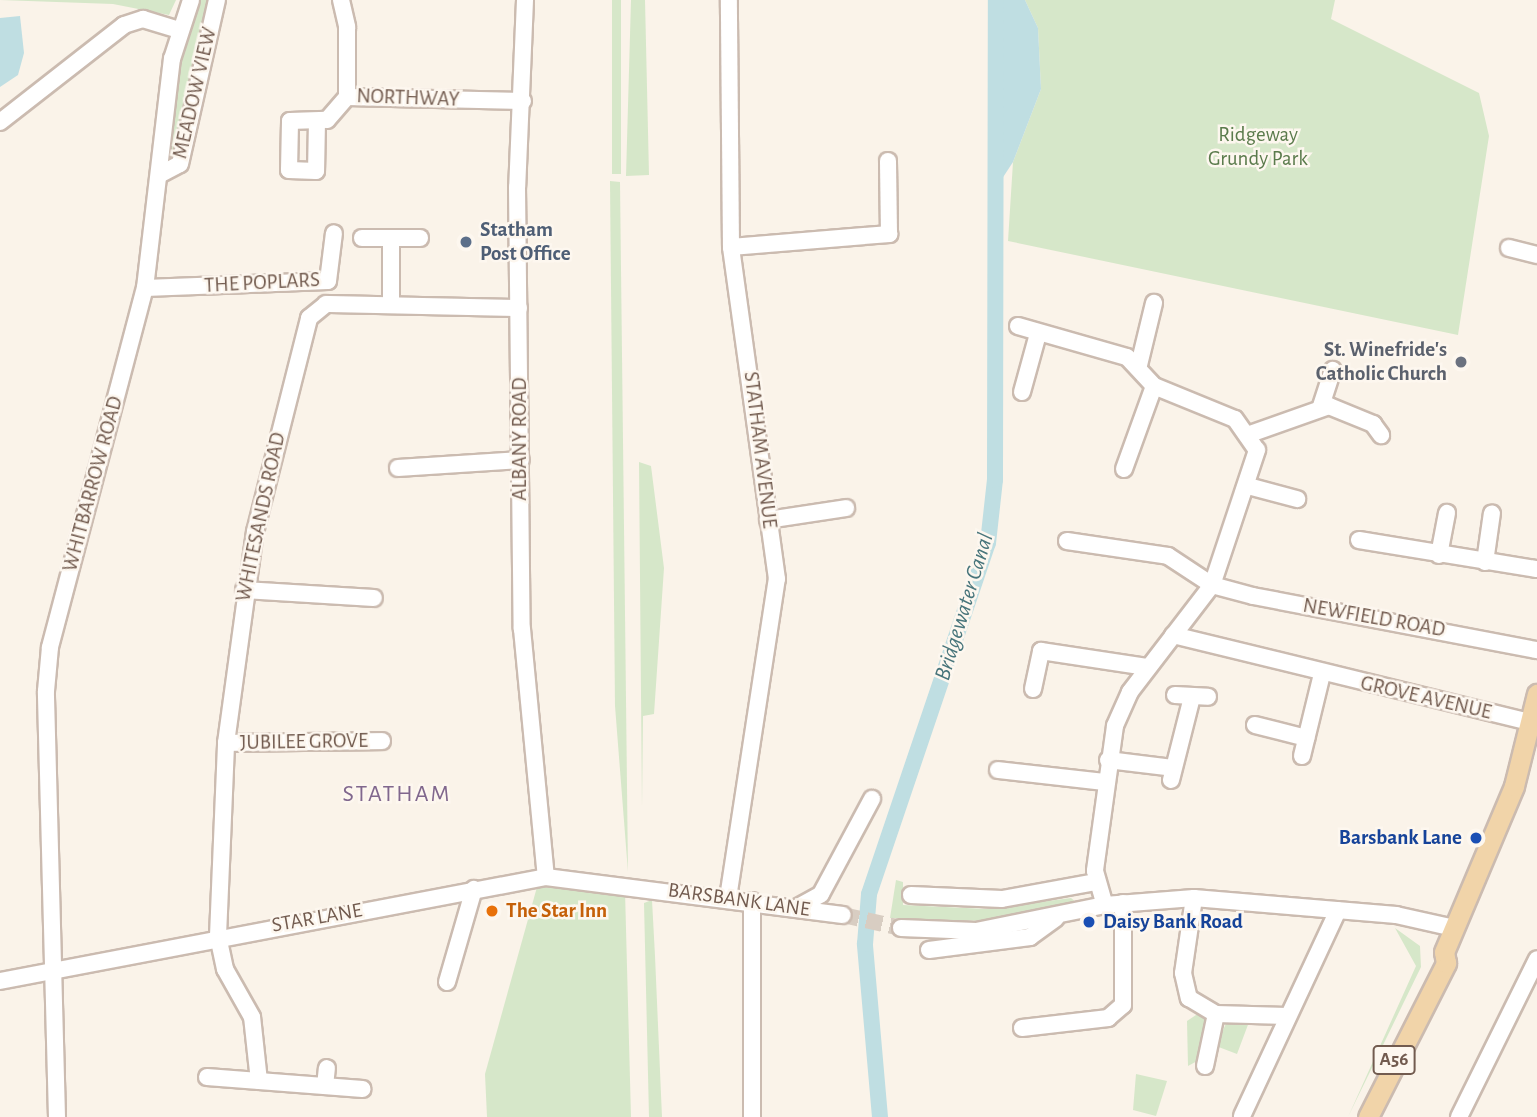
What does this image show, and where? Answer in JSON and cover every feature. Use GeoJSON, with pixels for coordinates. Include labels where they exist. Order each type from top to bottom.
{"type":"FeatureCollection","features":[{"type":"Feature","properties":{"kind":"main road","name":"A56"},"geometry":{"type":"LineString","coordinates":[[1368,1117],[1420,1003],[1433,959],[1444,952],[1514,786],[1534,710]]}},
{"type":"Feature","properties":{"kind":"street","name":"WHITBARROW ROAD"},"geometry":{"type":"LineString","coordinates":[[57,1117],[46,691],[50,647],[145,288],[180,30],[191,0]]}},
{"type":"Feature","properties":{"kind":"street","name":"MEADOW VIEW"},"geometry":{"type":"LineString","coordinates":[[161,174],[180,164],[217,0]]}},
{"type":"Feature","properties":{"kind":"street","name":"NORTHWAY"},"geometry":{"type":"LineString","coordinates":[[341,0],[347,27],[346,97],[523,101]]}},
{"type":"Feature","properties":{"kind":"street","name":"ALBANY ROAD"},"geometry":{"type":"LineString","coordinates":[[525,0],[519,308],[522,629],[546,877]]}},
{"type":"Feature","properties":{"kind":"street","name":"STATHAM AVENUE"},"geometry":{"type":"LineString","coordinates":[[728,898],[777,579],[731,247],[729,0]]}},
{"type":"Feature","properties":{"kind":"street"},"geometry":{"type":"LineString","coordinates":[[0,122],[124,25],[144,19],[180,30]]}},
{"type":"Feature","properties":{"kind":"street"},"geometry":{"type":"LineString","coordinates":[[317,121],[332,118],[346,97]]}},
{"type":"Feature","properties":{"kind":"street"},"geometry":{"type":"LineString","coordinates":[[731,247],[890,237],[888,161]]}},
{"type":"Feature","properties":{"kind":"street","name":"THE POPLARS"},"geometry":{"type":"LineString","coordinates":[[145,288],[328,281],[334,233]]}},
{"type":"Feature","properties":{"kind":"street"},"geometry":{"type":"LineString","coordinates":[[362,238],[420,238]]}},
{"type":"Feature","properties":{"kind":"street"},"geometry":{"type":"LineString","coordinates":[[391,238],[391,305]]}},
{"type":"Feature","properties":{"kind":"street"},"geometry":{"type":"LineString","coordinates":[[1509,248],[1537,255]]}},
{"type":"Feature","properties":{"kind":"street"},"geometry":{"type":"LineString","coordinates":[[1139,365],[1154,303]]}},
{"type":"Feature","properties":{"kind":"street","name":"WHITESANDS ROAD"},"geometry":{"type":"LineString","coordinates":[[259,1081],[252,1017],[225,969],[218,936],[226,743],[244,590],[309,318],[326,304],[519,308]]}},
{"type":"Feature","properties":{"kind":"street"},"geometry":{"type":"LineString","coordinates":[[1018,326],[1038,334],[1100,346],[1139,365],[1154,386],[1228,415],[1250,434],[1257,450],[1248,485],[1212,585],[1147,667],[1115,726],[1105,782],[1096,883],[1105,905]]}},
{"type":"Feature","properties":{"kind":"street"},"geometry":{"type":"LineString","coordinates":[[1022,392],[1038,334]]}},
{"type":"Feature","properties":{"kind":"street"},"geometry":{"type":"LineString","coordinates":[[1321,406],[1333,370]]}},
{"type":"Feature","properties":{"kind":"street"},"geometry":{"type":"LineString","coordinates":[[1124,469],[1154,386]]}},
{"type":"Feature","properties":{"kind":"street"},"geometry":{"type":"LineString","coordinates":[[1250,434],[1321,406],[1357,416],[1381,435]]}},
{"type":"Feature","properties":{"kind":"street"},"geometry":{"type":"LineString","coordinates":[[398,468],[521,460]]}},
{"type":"Feature","properties":{"kind":"street"},"geometry":{"type":"LineString","coordinates":[[1248,485],[1297,499]]}},
{"type":"Feature","properties":{"kind":"street"},"geometry":{"type":"LineString","coordinates":[[768,520],[846,508]]}},
{"type":"Feature","properties":{"kind":"street"},"geometry":{"type":"LineString","coordinates":[[1440,555],[1447,513]]}},
{"type":"Feature","properties":{"kind":"street"},"geometry":{"type":"LineString","coordinates":[[1485,562],[1492,513]]}},
{"type":"Feature","properties":{"kind":"street"},"geometry":{"type":"LineString","coordinates":[[1359,540],[1537,569]]}},
{"type":"Feature","properties":{"kind":"street"},"geometry":{"type":"LineString","coordinates":[[1067,541],[1168,556],[1212,585]]}},
{"type":"Feature","properties":{"kind":"street","name":"NEWFIELD ROAD"},"geometry":{"type":"LineString","coordinates":[[1212,585],[1537,650]]}},
{"type":"Feature","properties":{"kind":"street"},"geometry":{"type":"LineString","coordinates":[[244,590],[374,598]]}},
{"type":"Feature","properties":{"kind":"street","name":"GROVE AVENUE"},"geometry":{"type":"LineString","coordinates":[[1173,635],[1322,674],[1534,710]]}},
{"type":"Feature","properties":{"kind":"street"},"geometry":{"type":"LineString","coordinates":[[1033,689],[1041,651],[1147,667]]}},
{"type":"Feature","properties":{"kind":"street"},"geometry":{"type":"LineString","coordinates":[[1302,756],[1322,674]]}},
{"type":"Feature","properties":{"kind":"street"},"geometry":{"type":"LineString","coordinates":[[1108,760],[1172,774],[1191,696]]}},
{"type":"Feature","properties":{"kind":"street"},"geometry":{"type":"LineString","coordinates":[[1255,725],[1306,738]]}},
{"type":"Feature","properties":{"kind":"street","name":"JUBILEE GROVE"},"geometry":{"type":"LineString","coordinates":[[226,743],[382,741]]}},
{"type":"Feature","properties":{"kind":"street"},"geometry":{"type":"LineString","coordinates":[[998,770],[1105,782]]}},
{"type":"Feature","properties":{"kind":"street"},"geometry":{"type":"LineString","coordinates":[[798,907],[821,894],[872,799]]}},
{"type":"Feature","properties":{"kind":"street","name":"STAR LANE"},"geometry":{"type":"LineString","coordinates":[[0,981],[53,974],[218,936],[546,877],[636,887]]}},
{"type":"Feature","properties":{"kind":"street"},"geometry":{"type":"LineString","coordinates":[[911,895],[1002,900],[1096,883]]}},
{"type":"Feature","properties":{"kind":"street","name":"BARSBANK LANE"},"geometry":{"type":"LineString","coordinates":[[636,887],[843,915]]}},
{"type":"Feature","properties":{"kind":"street"},"geometry":{"type":"LineString","coordinates":[[447,982],[474,889]]}},
{"type":"Feature","properties":{"kind":"street"},"geometry":{"type":"LineString","coordinates":[[901,928],[976,930],[1056,918],[1105,905],[1194,898],[1338,910],[1454,929]]}},
{"type":"Feature","properties":{"kind":"street"},"geometry":{"type":"LineString","coordinates":[[1194,898],[1183,983],[1189,998],[1216,1014],[1287,1016]]}},
{"type":"Feature","properties":{"kind":"street"},"geometry":{"type":"LineString","coordinates":[[752,901],[752,1117]]}},
{"type":"Feature","properties":{"kind":"street"},"geometry":{"type":"LineString","coordinates":[[1022,1028],[1108,1018],[1123,1005],[1123,903]]}},
{"type":"Feature","properties":{"kind":"street"},"geometry":{"type":"LineString","coordinates":[[1242,1116],[1338,910]]}},
{"type":"Feature","properties":{"kind":"street"},"geometry":{"type":"LineString","coordinates":[[929,950],[1030,937],[1056,918]]}},
{"type":"Feature","properties":{"kind":"street"},"geometry":{"type":"LineString","coordinates":[[1459,1117],[1510,1002],[1537,959]]}},
{"type":"Feature","properties":{"kind":"street"},"geometry":{"type":"LineString","coordinates":[[1205,1066],[1216,1014]]}},
{"type":"Feature","properties":{"kind":"street"},"geometry":{"type":"LineString","coordinates":[[326,1086],[327,1068]]}},
{"type":"Feature","properties":{"kind":"street"},"geometry":{"type":"LineString","coordinates":[[208,1077],[363,1089]]}},
{"type":"Feature","properties":{"kind":"green space"},"geometry":{"type":"Polygon","coordinates":[[[0,0],[176,0],[169,15],[113,4],[0,0]]]}},
{"type":"Feature","properties":{"kind":"green space"},"geometry":{"type":"Polygon","coordinates":[[[191,0],[217,0],[183,157],[161,174],[169,77],[191,0]]]}},
{"type":"Feature","properties":{"kind":"green space"},"geometry":{"type":"Polygon","coordinates":[[[612,0],[621,0],[621,174],[612,174],[612,0]]]}},
{"type":"Feature","properties":{"kind":"green space"},"geometry":{"type":"Polygon","coordinates":[[[631,0],[645,0],[649,175],[626,176],[631,0]]]}},
{"type":"Feature","properties":{"kind":"green space","name":"Ridgeway Grundy Park"},"geometry":{"type":"Polygon","coordinates":[[[1025,0],[1335,0],[1331,19],[1479,93],[1489,136],[1458,335],[1008,241],[1013,162],[1041,89],[1038,28],[1025,0]]]}},
{"type":"Feature","properties":{"kind":"green space"},"geometry":{"type":"Polygon","coordinates":[[[610,181],[620,182],[628,872],[615,706],[610,181]]]}},
{"type":"Feature","properties":{"kind":"green space"},"geometry":{"type":"Polygon","coordinates":[[[639,462],[651,466],[664,568],[654,714],[643,716],[642,809],[639,462]]]}},
{"type":"Feature","properties":{"kind":"green space"},"geometry":{"type":"Polygon","coordinates":[[[896,880],[903,882],[903,905],[987,909],[1071,898],[1078,904],[983,921],[890,918],[896,880]]]}},
{"type":"Feature","properties":{"kind":"green space"},"geometry":{"type":"Polygon","coordinates":[[[537,887],[625,891],[631,1117],[487,1117],[485,1074],[537,887]]]}},
{"type":"Feature","properties":{"kind":"green space"},"geometry":{"type":"Polygon","coordinates":[[[652,900],[662,1117],[649,1117],[644,903],[652,900]]]}},
{"type":"Feature","properties":{"kind":"green space"},"geometry":{"type":"Polygon","coordinates":[[[1395,928],[1420,946],[1421,967],[1348,1117],[1416,966],[1395,928]]]}},
{"type":"Feature","properties":{"kind":"green space"},"geometry":{"type":"Polygon","coordinates":[[[1202,1011],[1209,1017],[1199,1060],[1188,1066],[1187,1021],[1202,1011]]]}},
{"type":"Feature","properties":{"kind":"green space"},"geometry":{"type":"Polygon","coordinates":[[[1228,1019],[1249,1022],[1237,1054],[1216,1046],[1228,1019]]]}},
{"type":"Feature","properties":{"kind":"green space"},"geometry":{"type":"Polygon","coordinates":[[[1136,1074],[1167,1081],[1156,1116],[1133,1110],[1136,1074]]]}},
{"type":"Feature","properties":{"kind":"water"},"geometry":{"type":"Polygon","coordinates":[[[996,0],[1025,0],[1038,28],[1041,89],[1013,162],[994,191],[996,0]]]}},
{"type":"Feature","properties":{"kind":"water"},"geometry":{"type":"Polygon","coordinates":[[[20,16],[24,53],[18,75],[0,87],[0,18],[20,16]]]}},
{"type":"Feature","properties":{"kind":"waterway","name":"Bridgewater Canal"},"geometry":{"type":"LineString","coordinates":[[880,1117],[865,944],[869,894],[988,543],[995,480],[996,0]]}},
{"type":"Feature","properties":{"kind":"tunnel"},"geometry":{"type":"LineString","coordinates":[[843,915],[901,928]]}},
{"type":"Feature","properties":{"kind":"place","name":"Statham Post Office"},"geometry":{"type":"Point","coordinates":[466,242]}},
{"type":"Feature","properties":{"kind":"place","name":"St. Winefride's Catholic Church"},"geometry":{"type":"Point","coordinates":[1461,362]}},
{"type":"Feature","properties":{"kind":"place","name":"Barsbank Lane"},"geometry":{"type":"Point","coordinates":[1476,838]}},
{"type":"Feature","properties":{"kind":"place","name":"The Star Inn"},"geometry":{"type":"Point","coordinates":[492,911]}},
{"type":"Feature","properties":{"kind":"place","name":"Daisy Bank Road"},"geometry":{"type":"Point","coordinates":[1089,922]}},
{"type":"Feature","properties":{"kind":"district","name":"STATHAM"},"geometry":{"type":"Point","coordinates":[397,795]}}]}
